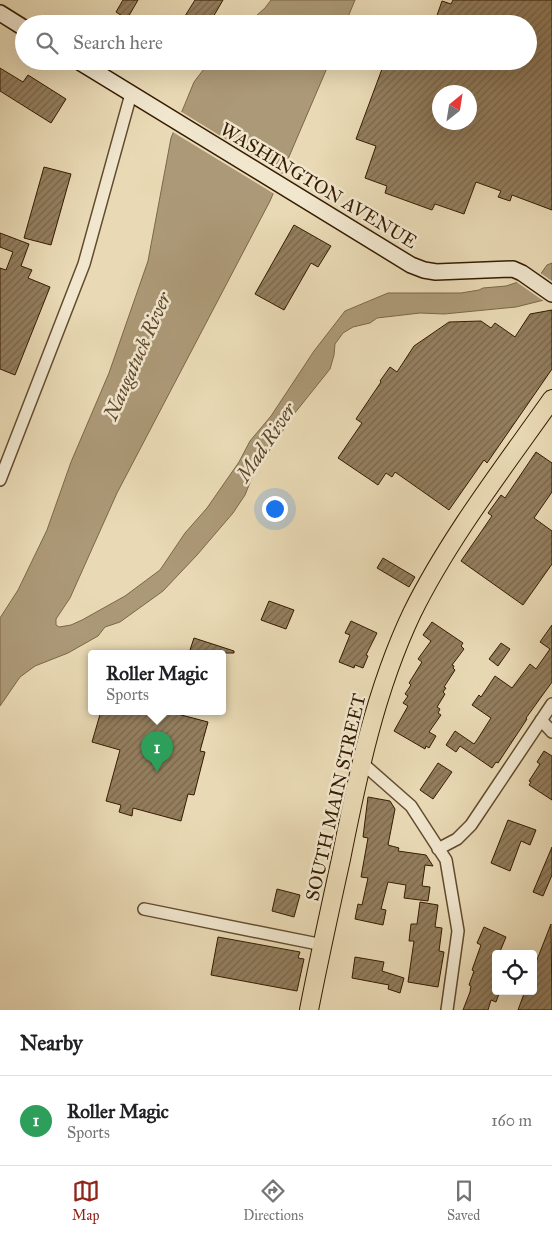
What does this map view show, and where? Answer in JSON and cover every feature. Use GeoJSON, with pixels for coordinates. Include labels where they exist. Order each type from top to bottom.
{"type":"FeatureCollection","features":[{"type":"Feature","properties":{"kind":"main road"},"geometry":{"type":"LineString","coordinates":[[0,13],[15,22]]}},
{"type":"Feature","properties":{"kind":"main road","name":"WASHINGTON AVENUE"},"geometry":{"type":"LineString","coordinates":[[92,70],[402,260],[419,268],[442,272],[508,268],[517,270],[552,294]]}},
{"type":"Feature","properties":{"kind":"main road","name":"SOUTH MAIN STREET"},"geometry":{"type":"LineString","coordinates":[[309,1010],[361,762],[385,678],[420,597],[454,542],[552,398]]}},
{"type":"Feature","properties":{"kind":"street"},"geometry":{"type":"LineString","coordinates":[[0,480],[84,264],[131,94]]}},
{"type":"Feature","properties":{"kind":"street"},"geometry":{"type":"LineString","coordinates":[[438,849],[452,843],[466,830],[552,704]]}},
{"type":"Feature","properties":{"kind":"street"},"geometry":{"type":"LineString","coordinates":[[541,720],[552,732]]}},
{"type":"Feature","properties":{"kind":"street"},"geometry":{"type":"LineString","coordinates":[[361,762],[411,806],[446,860],[458,931],[446,1010]]}},
{"type":"Feature","properties":{"kind":"street"},"geometry":{"type":"LineString","coordinates":[[144,909],[323,945]]}},
{"type":"Feature","properties":{"kind":"water"},"geometry":{"type":"Polygon","coordinates":[[[271,0],[355,0],[349,15],[257,15],[271,0]]]}},
{"type":"Feature","properties":{"kind":"water"},"geometry":{"type":"Polygon","coordinates":[[[203,70],[326,70],[270,201],[117,493],[70,598],[56,619],[56,625],[59,627],[71,625],[82,620],[125,596],[160,570],[185,533],[207,508],[239,462],[250,441],[271,416],[314,351],[345,311],[388,293],[461,293],[483,288],[506,286],[540,275],[547,265],[552,263],[552,298],[516,307],[444,314],[420,313],[377,318],[370,323],[353,327],[343,333],[335,344],[330,369],[294,414],[253,475],[245,495],[233,513],[197,555],[163,591],[120,622],[105,627],[98,636],[68,653],[35,666],[20,677],[0,706],[0,618],[18,590],[47,530],[71,462],[109,373],[148,261],[171,138],[194,82],[203,70]]]}},
{"type":"Feature","properties":{"kind":"pier"},"geometry":{"type":"Polygon","coordinates":[[[180,111],[284,175],[276,195],[171,131],[180,111]]]}},
{"type":"Feature","properties":{"kind":"pier"},"geometry":{"type":"Polygon","coordinates":[[[539,272],[552,281],[552,300],[545,302],[515,281],[539,272]]]}},
{"type":"Feature","properties":{"kind":"building"},"geometry":{"type":"Polygon","coordinates":[[[123,0],[138,0],[129,15],[121,15],[116,12],[123,0]]]}},
{"type":"Feature","properties":{"kind":"building"},"geometry":{"type":"Polygon","coordinates":[[[195,0],[223,0],[214,15],[186,15],[195,0]]]}},
{"type":"Feature","properties":{"kind":"building"},"geometry":{"type":"Polygon","coordinates":[[[453,0],[552,0],[552,210],[512,195],[510,201],[498,197],[501,191],[476,182],[464,214],[435,204],[432,210],[385,193],[387,186],[365,178],[376,146],[356,139],[382,70],[537,70],[537,15],[437,15],[442,1],[451,4],[453,0]]]}},
{"type":"Feature","properties":{"kind":"building"},"geometry":{"type":"Polygon","coordinates":[[[0,68],[23,82],[28,75],[66,99],[51,123],[0,91],[0,68]]]}},
{"type":"Feature","properties":{"kind":"building"},"geometry":{"type":"Polygon","coordinates":[[[44,167],[71,174],[51,245],[24,238],[44,167]]]}},
{"type":"Feature","properties":{"kind":"building"},"geometry":{"type":"Polygon","coordinates":[[[294,225],[331,246],[318,267],[311,263],[284,310],[255,294],[294,225]]]}},
{"type":"Feature","properties":{"kind":"building"},"geometry":{"type":"Polygon","coordinates":[[[0,233],[29,244],[21,266],[32,270],[28,278],[50,287],[15,375],[0,369],[0,268],[6,270],[13,252],[0,247],[0,233]]]}},
{"type":"Feature","properties":{"kind":"building"},"geometry":{"type":"Polygon","coordinates":[[[552,310],[552,369],[487,463],[484,460],[449,510],[395,472],[392,477],[386,473],[378,485],[338,458],[362,423],[356,419],[380,381],[390,367],[397,372],[414,346],[449,322],[481,321],[491,328],[495,323],[515,337],[530,314],[552,310]]]}},
{"type":"Feature","properties":{"kind":"building"},"geometry":{"type":"Polygon","coordinates":[[[536,452],[552,463],[552,492],[534,518],[552,531],[552,564],[523,605],[461,561],[492,516],[488,513],[501,495],[505,498],[536,452]]]}},
{"type":"Feature","properties":{"kind":"building"},"geometry":{"type":"Polygon","coordinates":[[[383,558],[415,577],[409,587],[377,568],[383,558]]]}},
{"type":"Feature","properties":{"kind":"building"},"geometry":{"type":"Polygon","coordinates":[[[269,601],[294,610],[286,629],[261,620],[269,601]]]}},
{"type":"Feature","properties":{"kind":"building"},"geometry":{"type":"Polygon","coordinates":[[[351,621],[377,633],[366,655],[368,656],[363,668],[355,665],[354,668],[339,662],[350,635],[345,633],[351,621]]]}},
{"type":"Feature","properties":{"kind":"building"},"geometry":{"type":"Polygon","coordinates":[[[432,622],[463,643],[461,646],[464,649],[452,665],[455,670],[444,687],[446,688],[443,692],[445,694],[437,707],[440,709],[438,713],[441,715],[429,732],[436,736],[429,748],[426,746],[425,749],[394,731],[408,706],[403,703],[408,696],[405,694],[411,685],[409,683],[422,662],[418,659],[431,641],[423,635],[432,622]]]}},
{"type":"Feature","properties":{"kind":"building"},"geometry":{"type":"Polygon","coordinates":[[[552,625],[552,682],[526,718],[498,763],[496,762],[492,768],[460,746],[456,752],[446,745],[455,731],[474,744],[491,718],[472,705],[479,695],[481,697],[495,676],[512,688],[530,664],[536,669],[550,649],[540,642],[552,625]]]}},
{"type":"Feature","properties":{"kind":"building"},"geometry":{"type":"Polygon","coordinates":[[[194,638],[234,651],[234,653],[226,653],[226,650],[190,650],[194,638]]]}},
{"type":"Feature","properties":{"kind":"building"},"geometry":{"type":"Polygon","coordinates":[[[501,643],[510,649],[498,666],[489,659],[501,643]]]}},
{"type":"Feature","properties":{"kind":"building"},"geometry":{"type":"Polygon","coordinates":[[[100,715],[181,715],[208,722],[200,751],[205,752],[194,795],[188,794],[181,821],[133,808],[132,816],[119,812],[121,805],[106,801],[120,750],[92,742],[100,715]]]}},
{"type":"Feature","properties":{"kind":"building"},"geometry":{"type":"Polygon","coordinates":[[[544,751],[552,756],[552,800],[529,785],[531,782],[529,781],[540,764],[537,762],[544,751]]]}},
{"type":"Feature","properties":{"kind":"building"},"geometry":{"type":"Polygon","coordinates":[[[438,763],[452,772],[433,799],[420,790],[438,763]]]}},
{"type":"Feature","properties":{"kind":"building"},"geometry":{"type":"Polygon","coordinates":[[[368,797],[390,801],[395,809],[388,845],[399,848],[398,851],[426,855],[433,866],[425,865],[422,886],[430,887],[428,901],[404,898],[406,885],[388,882],[381,909],[386,910],[383,925],[355,919],[358,904],[362,905],[368,878],[361,877],[368,838],[363,837],[368,797]]]}},
{"type":"Feature","properties":{"kind":"building"},"geometry":{"type":"Polygon","coordinates":[[[508,820],[536,830],[530,845],[521,841],[510,871],[491,863],[508,820]]]}},
{"type":"Feature","properties":{"kind":"building"},"geometry":{"type":"Polygon","coordinates":[[[552,847],[552,875],[543,896],[533,892],[552,847]]]}},
{"type":"Feature","properties":{"kind":"building"},"geometry":{"type":"Polygon","coordinates":[[[277,889],[300,895],[294,917],[272,911],[277,889]]]}},
{"type":"Feature","properties":{"kind":"building"},"geometry":{"type":"Polygon","coordinates":[[[420,902],[438,905],[435,927],[442,928],[439,951],[444,952],[438,987],[408,982],[414,941],[409,941],[411,924],[417,924],[420,902]]]}},
{"type":"Feature","properties":{"kind":"building"},"geometry":{"type":"Polygon","coordinates":[[[551,924],[552,1010],[518,1010],[524,995],[537,995],[537,960],[551,924]]]}},
{"type":"Feature","properties":{"kind":"building"},"geometry":{"type":"Polygon","coordinates":[[[484,927],[506,937],[501,950],[492,950],[492,995],[499,995],[496,1002],[491,1000],[488,1010],[463,1010],[470,992],[471,986],[469,985],[474,971],[472,970],[481,945],[477,943],[484,927]]]}},
{"type":"Feature","properties":{"kind":"building"},"geometry":{"type":"Polygon","coordinates":[[[218,937],[300,952],[298,958],[304,959],[297,991],[211,975],[218,937]]]}},
{"type":"Feature","properties":{"kind":"building"},"geometry":{"type":"Polygon","coordinates":[[[355,957],[384,962],[382,971],[404,978],[400,993],[388,989],[389,985],[352,978],[355,957]]]}},
{"type":"Feature","properties":{"kind":"place","name":"Roller Magic"},"geometry":{"type":"Point","coordinates":[157,772]}},
{"type":"Feature","properties":{"kind":"water label","name":"Naugatuck River"},"geometry":{"type":"Point","coordinates":[137,356]}},
{"type":"Feature","properties":{"kind":"water label","name":"Mad River"},"geometry":{"type":"Point","coordinates":[266,442]}}]}
